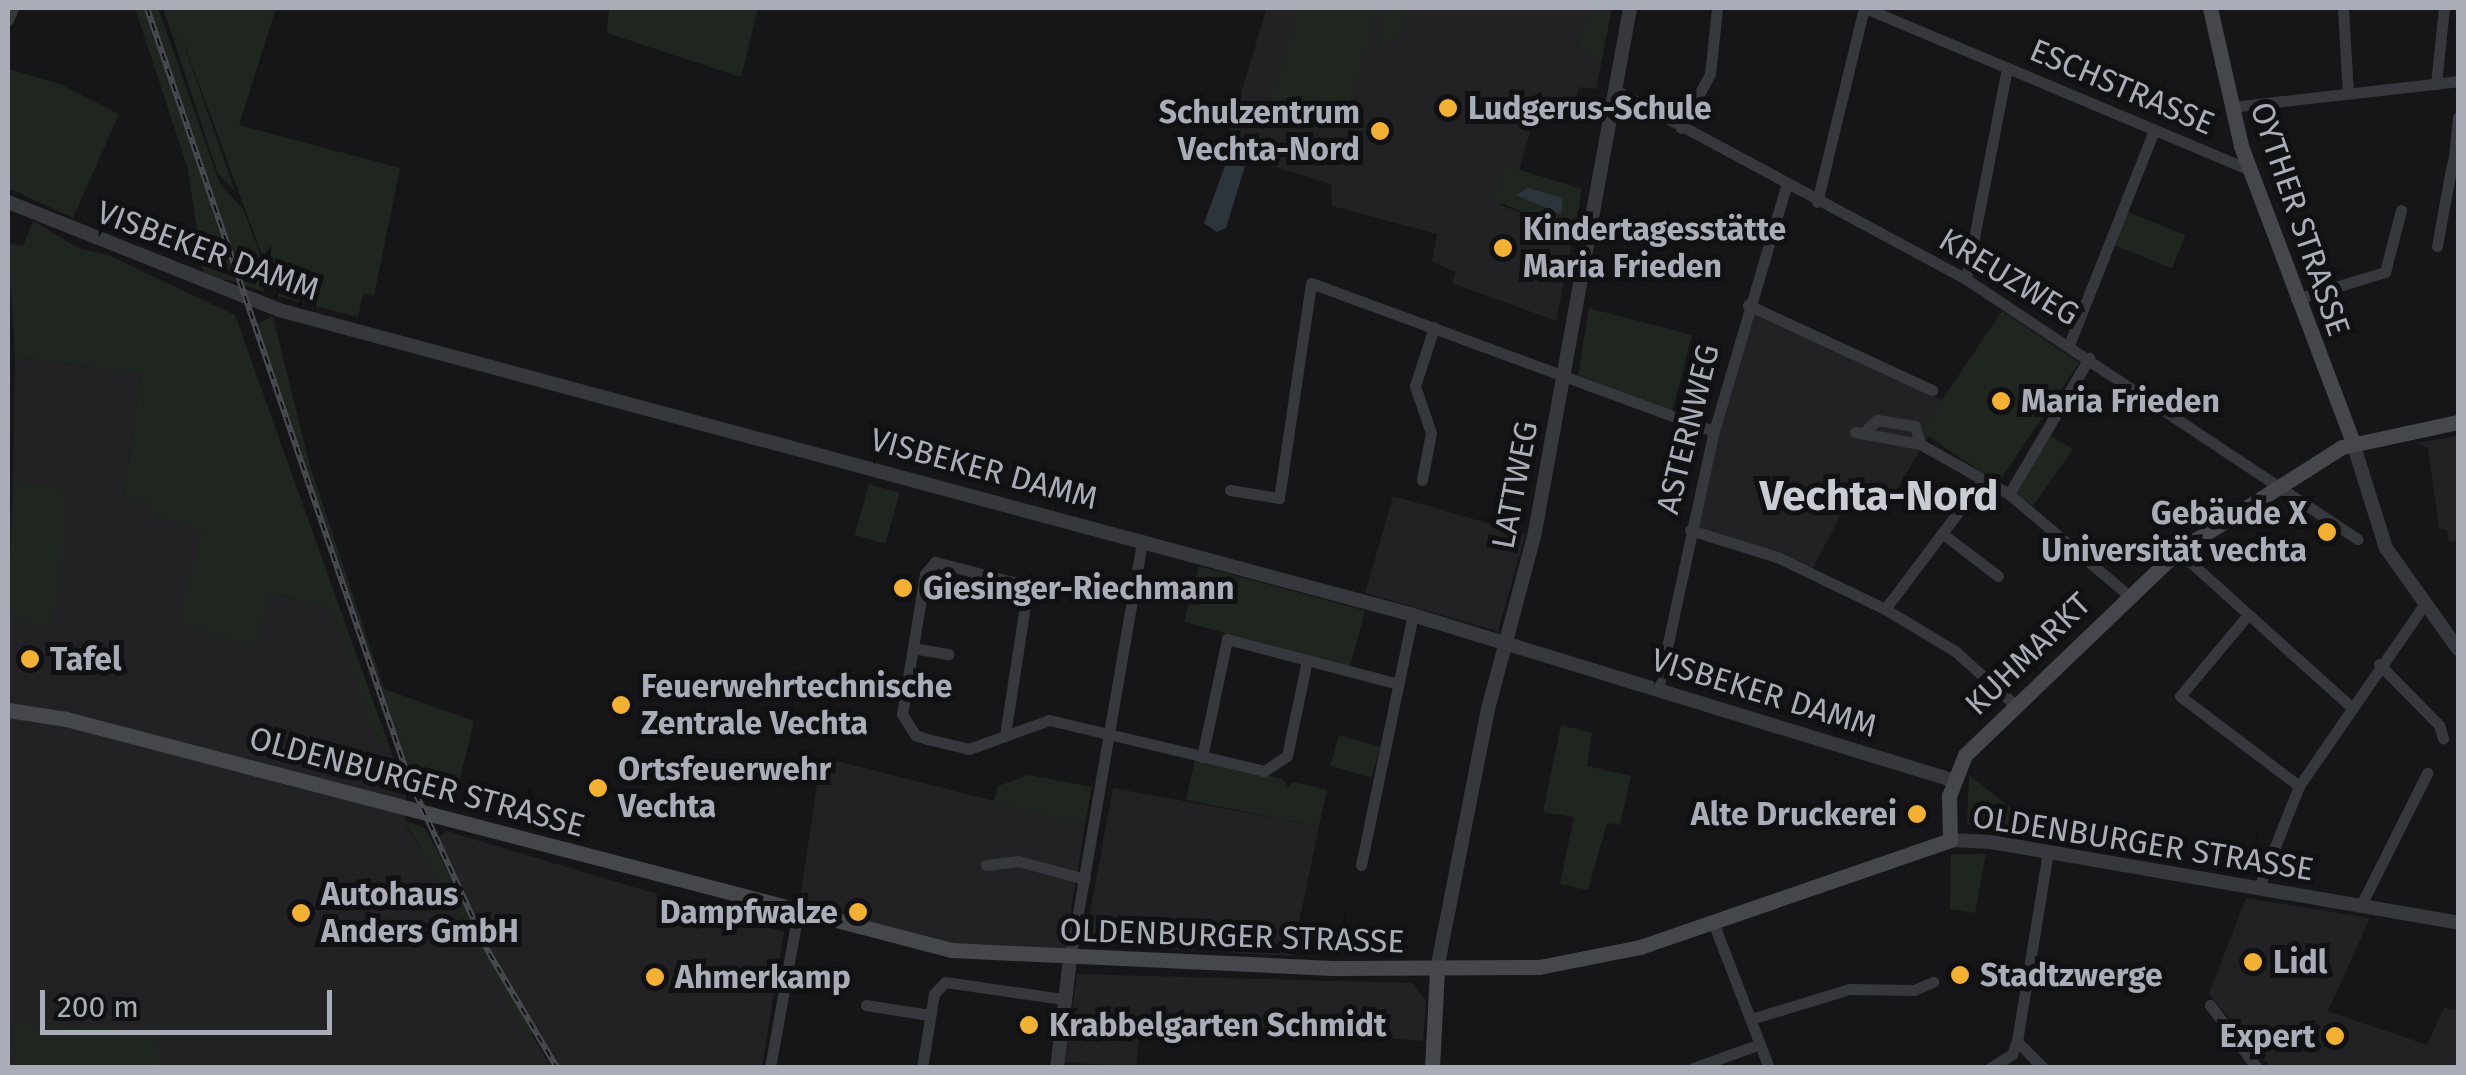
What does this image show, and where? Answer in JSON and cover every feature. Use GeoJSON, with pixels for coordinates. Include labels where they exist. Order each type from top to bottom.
{"type":"FeatureCollection","features":[{"type":"Feature","properties":{"kind":"main road","name":"OYTHER STRASSE"},"geometry":{"type":"LineString","coordinates":[[2210,8],[2248,169],[2353,443]]}},
{"type":"Feature","properties":{"kind":"main road","name":"KUHMARKT"},"geometry":{"type":"LineString","coordinates":[[1952,780],[1974,745],[2178,550],[2353,443],[2458,422]]}},
{"type":"Feature","properties":{"kind":"main road","name":"OLDENBURGER STRASSE"},"geometry":{"type":"LineString","coordinates":[[8,710],[302,780],[921,945],[1070,959],[1438,970],[1586,960],[1713,922],[1950,840]]}},
{"type":"Feature","properties":{"kind":"main road"},"geometry":{"type":"LineString","coordinates":[[1950,840],[1952,780]]}},
{"type":"Feature","properties":{"kind":"main road"},"geometry":{"type":"LineString","coordinates":[[1432,1068],[1438,970]]}},
{"type":"Feature","properties":{"kind":"street"},"geometry":{"type":"LineString","coordinates":[[8,20],[13,8]]}},
{"type":"Feature","properties":{"kind":"street","name":"LATTWEG"},"geometry":{"type":"LineString","coordinates":[[1438,970],[1505,641],[1528,562],[1630,8]]}},
{"type":"Feature","properties":{"kind":"street"},"geometry":{"type":"LineString","coordinates":[[1680,128],[1710,74],[1717,8]]}},
{"type":"Feature","properties":{"kind":"street"},"geometry":{"type":"LineString","coordinates":[[1817,202],[1864,8]]}},
{"type":"Feature","properties":{"kind":"street","name":"ESCHSTRASSE"},"geometry":{"type":"LineString","coordinates":[[1864,8],[2248,169]]}},
{"type":"Feature","properties":{"kind":"street"},"geometry":{"type":"LineString","coordinates":[[2342,8],[2348,94]]}},
{"type":"Feature","properties":{"kind":"street"},"geometry":{"type":"LineString","coordinates":[[2436,84],[2444,8]]}},
{"type":"Feature","properties":{"kind":"street"},"geometry":{"type":"LineString","coordinates":[[1966,279],[2007,69]]}},
{"type":"Feature","properties":{"kind":"street"},"geometry":{"type":"LineString","coordinates":[[2231,107],[2458,82]]}},
{"type":"Feature","properties":{"kind":"street","name":"KREUZWEG"},"geometry":{"type":"LineString","coordinates":[[1615,90],[1786,186],[1966,279],[2358,539]]}},
{"type":"Feature","properties":{"kind":"street"},"geometry":{"type":"LineString","coordinates":[[2437,246],[2456,158],[2458,116]]}},
{"type":"Feature","properties":{"kind":"street"},"geometry":{"type":"LineString","coordinates":[[2069,345],[2154,130]]}},
{"type":"Feature","properties":{"kind":"street","name":"ASTERNWEG"},"geometry":{"type":"LineString","coordinates":[[1658,689],[1714,432],[1786,186]]}},
{"type":"Feature","properties":{"kind":"street","name":"VISBEKER DAMM"},"geometry":{"type":"LineString","coordinates":[[8,202],[279,310],[1412,614],[1952,780]]}},
{"type":"Feature","properties":{"kind":"street"},"geometry":{"type":"LineString","coordinates":[[2296,299],[2386,272],[2402,210]]}},
{"type":"Feature","properties":{"kind":"street"},"geometry":{"type":"LineString","coordinates":[[1230,490],[1279,498],[1311,284],[1565,374],[1714,432]]}},
{"type":"Feature","properties":{"kind":"street"},"geometry":{"type":"LineString","coordinates":[[1748,306],[1932,390]]}},
{"type":"Feature","properties":{"kind":"street"},"geometry":{"type":"LineString","coordinates":[[1422,480],[1431,434],[1415,386],[1434,326]]}},
{"type":"Feature","properties":{"kind":"street"},"geometry":{"type":"LineString","coordinates":[[2008,494],[2089,358]]}},
{"type":"Feature","properties":{"kind":"street"},"geometry":{"type":"LineString","coordinates":[[1859,432],[1920,444],[2008,494],[2128,595]]}},
{"type":"Feature","properties":{"kind":"street"},"geometry":{"type":"LineString","coordinates":[[2353,443],[2386,548],[2458,650]]}},
{"type":"Feature","properties":{"kind":"street"},"geometry":{"type":"LineString","coordinates":[[1885,609],[1983,479]]}},
{"type":"Feature","properties":{"kind":"street"},"geometry":{"type":"LineString","coordinates":[[1690,530],[1778,557],[1885,609],[1955,651],[2016,705]]}},
{"type":"Feature","properties":{"kind":"street"},"geometry":{"type":"LineString","coordinates":[[1943,534],[1998,576]]}},
{"type":"Feature","properties":{"kind":"street"},"geometry":{"type":"LineString","coordinates":[[1057,1068],[1063,999],[1142,540]]}},
{"type":"Feature","properties":{"kind":"street"},"geometry":{"type":"LineString","coordinates":[[2178,550],[2246,616],[2351,707]]}},
{"type":"Feature","properties":{"kind":"street"},"geometry":{"type":"LineString","coordinates":[[1005,735],[1028,586],[935,562],[925,574],[902,714],[915,735],[969,749],[1049,720],[1264,771],[1287,756],[1307,660]]}},
{"type":"Feature","properties":{"kind":"street"},"geometry":{"type":"LineString","coordinates":[[2259,887],[2300,786],[2379,664],[2424,605]]}},
{"type":"Feature","properties":{"kind":"street"},"geometry":{"type":"LineString","coordinates":[[1361,866],[1412,614]]}},
{"type":"Feature","properties":{"kind":"street"},"geometry":{"type":"LineString","coordinates":[[2246,616],[2180,696],[2300,786]]}},
{"type":"Feature","properties":{"kind":"street"},"geometry":{"type":"LineString","coordinates":[[1202,757],[1227,639],[1398,684]]}},
{"type":"Feature","properties":{"kind":"street"},"geometry":{"type":"LineString","coordinates":[[913,648],[948,654]]}},
{"type":"Feature","properties":{"kind":"street"},"geometry":{"type":"LineString","coordinates":[[2379,664],[2439,725],[2443,738]]}},
{"type":"Feature","properties":{"kind":"street"},"geometry":{"type":"LineString","coordinates":[[2361,905],[2427,773]]}},
{"type":"Feature","properties":{"kind":"street","name":"OLDENBURGER STRASSE"},"geometry":{"type":"LineString","coordinates":[[1950,840],[2048,851],[2458,923]]}},
{"type":"Feature","properties":{"kind":"street"},"geometry":{"type":"LineString","coordinates":[[1990,1068],[2012,1054],[2017,1041],[2048,851]]}},
{"type":"Feature","properties":{"kind":"street"},"geometry":{"type":"LineString","coordinates":[[986,865],[1018,861],[1085,879]]}},
{"type":"Feature","properties":{"kind":"street"},"geometry":{"type":"LineString","coordinates":[[770,1068],[798,913]]}},
{"type":"Feature","properties":{"kind":"street"},"geometry":{"type":"LineString","coordinates":[[1713,922],[1769,1068]]}},
{"type":"Feature","properties":{"kind":"street"},"geometry":{"type":"LineString","coordinates":[[922,1068],[934,994],[945,982],[1063,999]]}},
{"type":"Feature","properties":{"kind":"street"},"geometry":{"type":"LineString","coordinates":[[1751,1019],[1849,988],[1914,990],[1933,982]]}},
{"type":"Feature","properties":{"kind":"street"},"geometry":{"type":"LineString","coordinates":[[866,1006],[929,1015]]}},
{"type":"Feature","properties":{"kind":"street"},"geometry":{"type":"LineString","coordinates":[[2210,1006],[2258,1068]]}},
{"type":"Feature","properties":{"kind":"street"},"geometry":{"type":"LineString","coordinates":[[2017,1041],[2043,1068]]}},
{"type":"Feature","properties":{"kind":"street"},"geometry":{"type":"LineString","coordinates":[[1694,1068],[1760,1044]]}},
{"type":"Feature","properties":{"kind":"shaded area"},"geometry":{"type":"Polygon","coordinates":[[[135,8],[145,8],[238,282],[204,276],[188,169],[135,8]]]}},
{"type":"Feature","properties":{"kind":"shaded area"},"geometry":{"type":"Polygon","coordinates":[[[145,8],[437,839],[446,831],[784,932],[762,1067],[559,1067],[487,953],[410,789],[145,8]]]}},
{"type":"Feature","properties":{"kind":"shaded area"},"geometry":{"type":"Polygon","coordinates":[[[149,8],[158,8],[220,184],[243,209],[259,251],[264,292],[243,285],[149,8]]]}},
{"type":"Feature","properties":{"kind":"shaded area"},"geometry":{"type":"Polygon","coordinates":[[[163,8],[276,8],[239,125],[400,168],[374,296],[363,294],[358,317],[277,296],[176,22],[235,191],[218,174],[163,8]]]}},
{"type":"Feature","properties":{"kind":"shaded area"},"geometry":{"type":"Polygon","coordinates":[[[609,8],[758,8],[741,77],[607,33],[609,8]]]}},
{"type":"Feature","properties":{"kind":"shaded area","name":"Schulzentrum Vechta-Nord"},"geometry":{"type":"Polygon","coordinates":[[[1267,8],[1591,8],[1577,47],[1602,60],[1596,89],[1579,87],[1572,110],[1539,101],[1519,170],[1505,165],[1501,205],[1574,234],[1556,321],[1452,283],[1456,272],[1432,262],[1437,234],[1332,206],[1331,184],[1223,151],[1267,8]]]}},
{"type":"Feature","properties":{"kind":"shaded area"},"geometry":{"type":"Polygon","coordinates":[[[1300,8],[1379,8],[1341,128],[1269,105],[1300,8]]]}},
{"type":"Feature","properties":{"kind":"shaded area"},"geometry":{"type":"Polygon","coordinates":[[[1388,8],[1410,8],[1403,31],[1376,48],[1388,8]]]}},
{"type":"Feature","properties":{"kind":"shaded area"},"geometry":{"type":"Polygon","coordinates":[[[1591,8],[1612,8],[1602,60],[1577,47],[1591,8]]]}},
{"type":"Feature","properties":{"kind":"shaded area"},"geometry":{"type":"Polygon","coordinates":[[[8,69],[60,84],[119,114],[73,218],[8,188],[8,69]]]}},
{"type":"Feature","properties":{"kind":"shaded area"},"geometry":{"type":"Polygon","coordinates":[[[1504,165],[1582,189],[1574,234],[1496,201],[1504,165]]]}},
{"type":"Feature","properties":{"kind":"shaded area"},"geometry":{"type":"Polygon","coordinates":[[[1225,166],[1245,166],[1226,228],[1217,232],[1204,223],[1225,166]]]}},
{"type":"Feature","properties":{"kind":"shaded area"},"geometry":{"type":"Polygon","coordinates":[[[1528,188],[1563,198],[1561,214],[1516,195],[1528,188]]]}},
{"type":"Feature","properties":{"kind":"shaded area"},"geometry":{"type":"Polygon","coordinates":[[[2128,212],[2185,235],[2172,269],[2115,245],[2128,212]]]}},
{"type":"Feature","properties":{"kind":"shaded area"},"geometry":{"type":"Polygon","coordinates":[[[33,221],[80,249],[106,254],[235,315],[387,740],[377,742],[333,610],[271,592],[253,646],[179,622],[203,529],[152,514],[154,505],[124,497],[141,372],[15,357],[8,243],[23,246],[33,221]]]}},
{"type":"Feature","properties":{"kind":"shaded area"},"geometry":{"type":"Polygon","coordinates":[[[1748,305],[1948,403],[1884,511],[1851,495],[1811,572],[1690,530],[1748,305]]]}},
{"type":"Feature","properties":{"kind":"shaded area"},"geometry":{"type":"Polygon","coordinates":[[[1589,308],[1692,335],[1672,412],[1578,375],[1589,308]]]}},
{"type":"Feature","properties":{"kind":"shaded area"},"geometry":{"type":"Polygon","coordinates":[[[2002,311],[2079,363],[1998,483],[1921,431],[2002,311]]]}},
{"type":"Feature","properties":{"kind":"shaded area"},"geometry":{"type":"Polygon","coordinates":[[[273,316],[310,466],[384,689],[474,721],[453,807],[416,788],[257,324],[273,316]]]}},
{"type":"Feature","properties":{"kind":"shaded area"},"geometry":{"type":"Polygon","coordinates":[[[15,357],[141,372],[124,496],[155,505],[153,514],[204,529],[270,592],[333,610],[377,741],[387,740],[406,795],[406,825],[551,1067],[8,1067],[8,619],[48,626],[66,491],[13,480],[15,357]]]}},
{"type":"Feature","properties":{"kind":"shaded area"},"geometry":{"type":"Polygon","coordinates":[[[2049,435],[2073,449],[2033,506],[2016,493],[2049,435]]]}},
{"type":"Feature","properties":{"kind":"shaded area"},"geometry":{"type":"Polygon","coordinates":[[[2458,436],[2458,540],[2449,542],[2447,530],[2439,528],[2428,448],[2415,443],[2458,436]]]}},
{"type":"Feature","properties":{"kind":"shaded area"},"geometry":{"type":"Polygon","coordinates":[[[13,480],[66,490],[61,578],[48,626],[8,619],[13,480]]]}},
{"type":"Feature","properties":{"kind":"shaded area"},"geometry":{"type":"Polygon","coordinates":[[[869,484],[900,493],[885,544],[854,535],[869,484]]]}},
{"type":"Feature","properties":{"kind":"shaded area"},"geometry":{"type":"Polygon","coordinates":[[[1393,496],[1526,534],[1498,631],[1365,593],[1393,496]]]}},
{"type":"Feature","properties":{"kind":"shaded area"},"geometry":{"type":"Polygon","coordinates":[[[1199,566],[1365,611],[1350,667],[1184,622],[1199,566]]]}},
{"type":"Feature","properties":{"kind":"shaded area"},"geometry":{"type":"Polygon","coordinates":[[[1561,725],[1592,733],[1587,766],[1631,776],[1620,825],[1607,823],[1588,890],[1560,884],[1574,817],[1543,812],[1561,725]]]}},
{"type":"Feature","properties":{"kind":"shaded area"},"geometry":{"type":"Polygon","coordinates":[[[1339,735],[1380,747],[1372,778],[1330,766],[1339,735]]]}},
{"type":"Feature","properties":{"kind":"shaded area"},"geometry":{"type":"Polygon","coordinates":[[[821,757],[1085,824],[1067,935],[1070,959],[989,954],[798,913],[821,757]]]}},
{"type":"Feature","properties":{"kind":"shaded area"},"geometry":{"type":"Polygon","coordinates":[[[1195,760],[1283,779],[1288,787],[1294,782],[1327,790],[1319,826],[1186,800],[1195,760]]]}},
{"type":"Feature","properties":{"kind":"shaded area"},"geometry":{"type":"Polygon","coordinates":[[[1028,775],[1092,787],[1085,824],[993,803],[998,786],[1028,775]]]}},
{"type":"Feature","properties":{"kind":"shaded area"},"geometry":{"type":"Polygon","coordinates":[[[1969,775],[2041,831],[2054,843],[1967,824],[1969,775]]]}},
{"type":"Feature","properties":{"kind":"shaded area"},"geometry":{"type":"Polygon","coordinates":[[[1113,788],[1319,826],[1292,956],[1093,945],[1086,934],[1113,788]]]}},
{"type":"Feature","properties":{"kind":"shaded area"},"geometry":{"type":"Polygon","coordinates":[[[404,820],[425,828],[534,1033],[529,1036],[404,820]]]}},
{"type":"Feature","properties":{"kind":"shaded area"},"geometry":{"type":"Polygon","coordinates":[[[1951,854],[1986,854],[1975,913],[1950,909],[1951,854]]]}},
{"type":"Feature","properties":{"kind":"shaded area"},"geometry":{"type":"Polygon","coordinates":[[[2246,898],[2370,918],[2328,1011],[2427,1045],[2444,1008],[2458,1010],[2458,1067],[2271,1067],[2209,994],[2246,898]]]}},
{"type":"Feature","properties":{"kind":"shaded area"},"geometry":{"type":"Polygon","coordinates":[[[1077,974],[1412,983],[1426,1001],[1423,1041],[1251,1028],[1250,1040],[1140,1028],[1136,1067],[1065,1062],[1077,974]]]}},
{"type":"Feature","properties":{"kind":"shaded area"},"geometry":{"type":"Polygon","coordinates":[[[13,1024],[157,1030],[159,1067],[16,1067],[13,1024]]]}},
{"type":"Feature","properties":{"kind":"railway"},"geometry":{"type":"LineString","coordinates":[[147,8],[409,779],[489,953],[557,1068]]}},
{"type":"Feature","properties":{"kind":"place","name":"Ludgerus-Schule"},"geometry":{"type":"Point","coordinates":[1448,108]}},
{"type":"Feature","properties":{"kind":"place","name":"Schulzentrum Vechta-Nord"},"geometry":{"type":"Point","coordinates":[1380,131]}},
{"type":"Feature","properties":{"kind":"place","name":"Kindertagesstätte Maria Frieden"},"geometry":{"type":"Point","coordinates":[1503,248]}},
{"type":"Feature","properties":{"kind":"place","name":"Maria Frieden"},"geometry":{"type":"Point","coordinates":[2001,401]}},
{"type":"Feature","properties":{"kind":"place","name":"Gebäude X Universität vechta"},"geometry":{"type":"Point","coordinates":[2327,532]}},
{"type":"Feature","properties":{"kind":"place","name":"Giesinger-Riechmann"},"geometry":{"type":"Point","coordinates":[903,588]}},
{"type":"Feature","properties":{"kind":"place","name":"Tafel"},"geometry":{"type":"Point","coordinates":[30,659]}},
{"type":"Feature","properties":{"kind":"place","name":"Feuerwehrtechnische Zentrale Vechta"},"geometry":{"type":"Point","coordinates":[621,705]}},
{"type":"Feature","properties":{"kind":"place","name":"Ortsfeuerwehr Vechta"},"geometry":{"type":"Point","coordinates":[598,788]}},
{"type":"Feature","properties":{"kind":"place","name":"Alte Druckerei"},"geometry":{"type":"Point","coordinates":[1917,814]}},
{"type":"Feature","properties":{"kind":"place","name":"Dampfwalze"},"geometry":{"type":"Point","coordinates":[858,912]}},
{"type":"Feature","properties":{"kind":"place","name":"Autohaus Anders GmbH"},"geometry":{"type":"Point","coordinates":[301,913]}},
{"type":"Feature","properties":{"kind":"place","name":"Lidl"},"geometry":{"type":"Point","coordinates":[2253,962]}},
{"type":"Feature","properties":{"kind":"place","name":"Stadtzwerge"},"geometry":{"type":"Point","coordinates":[1960,975]}},
{"type":"Feature","properties":{"kind":"place","name":"Ahmerkamp"},"geometry":{"type":"Point","coordinates":[655,977]}},
{"type":"Feature","properties":{"kind":"place","name":"Krabbelgarten Schmidt"},"geometry":{"type":"Point","coordinates":[1029,1025]}},
{"type":"Feature","properties":{"kind":"place","name":"Expert"},"geometry":{"type":"Point","coordinates":[2335,1036]}},
{"type":"Feature","properties":{"kind":"district","name":"Vechta-Nord"},"geometry":{"type":"Point","coordinates":[1879,496]}}]}
